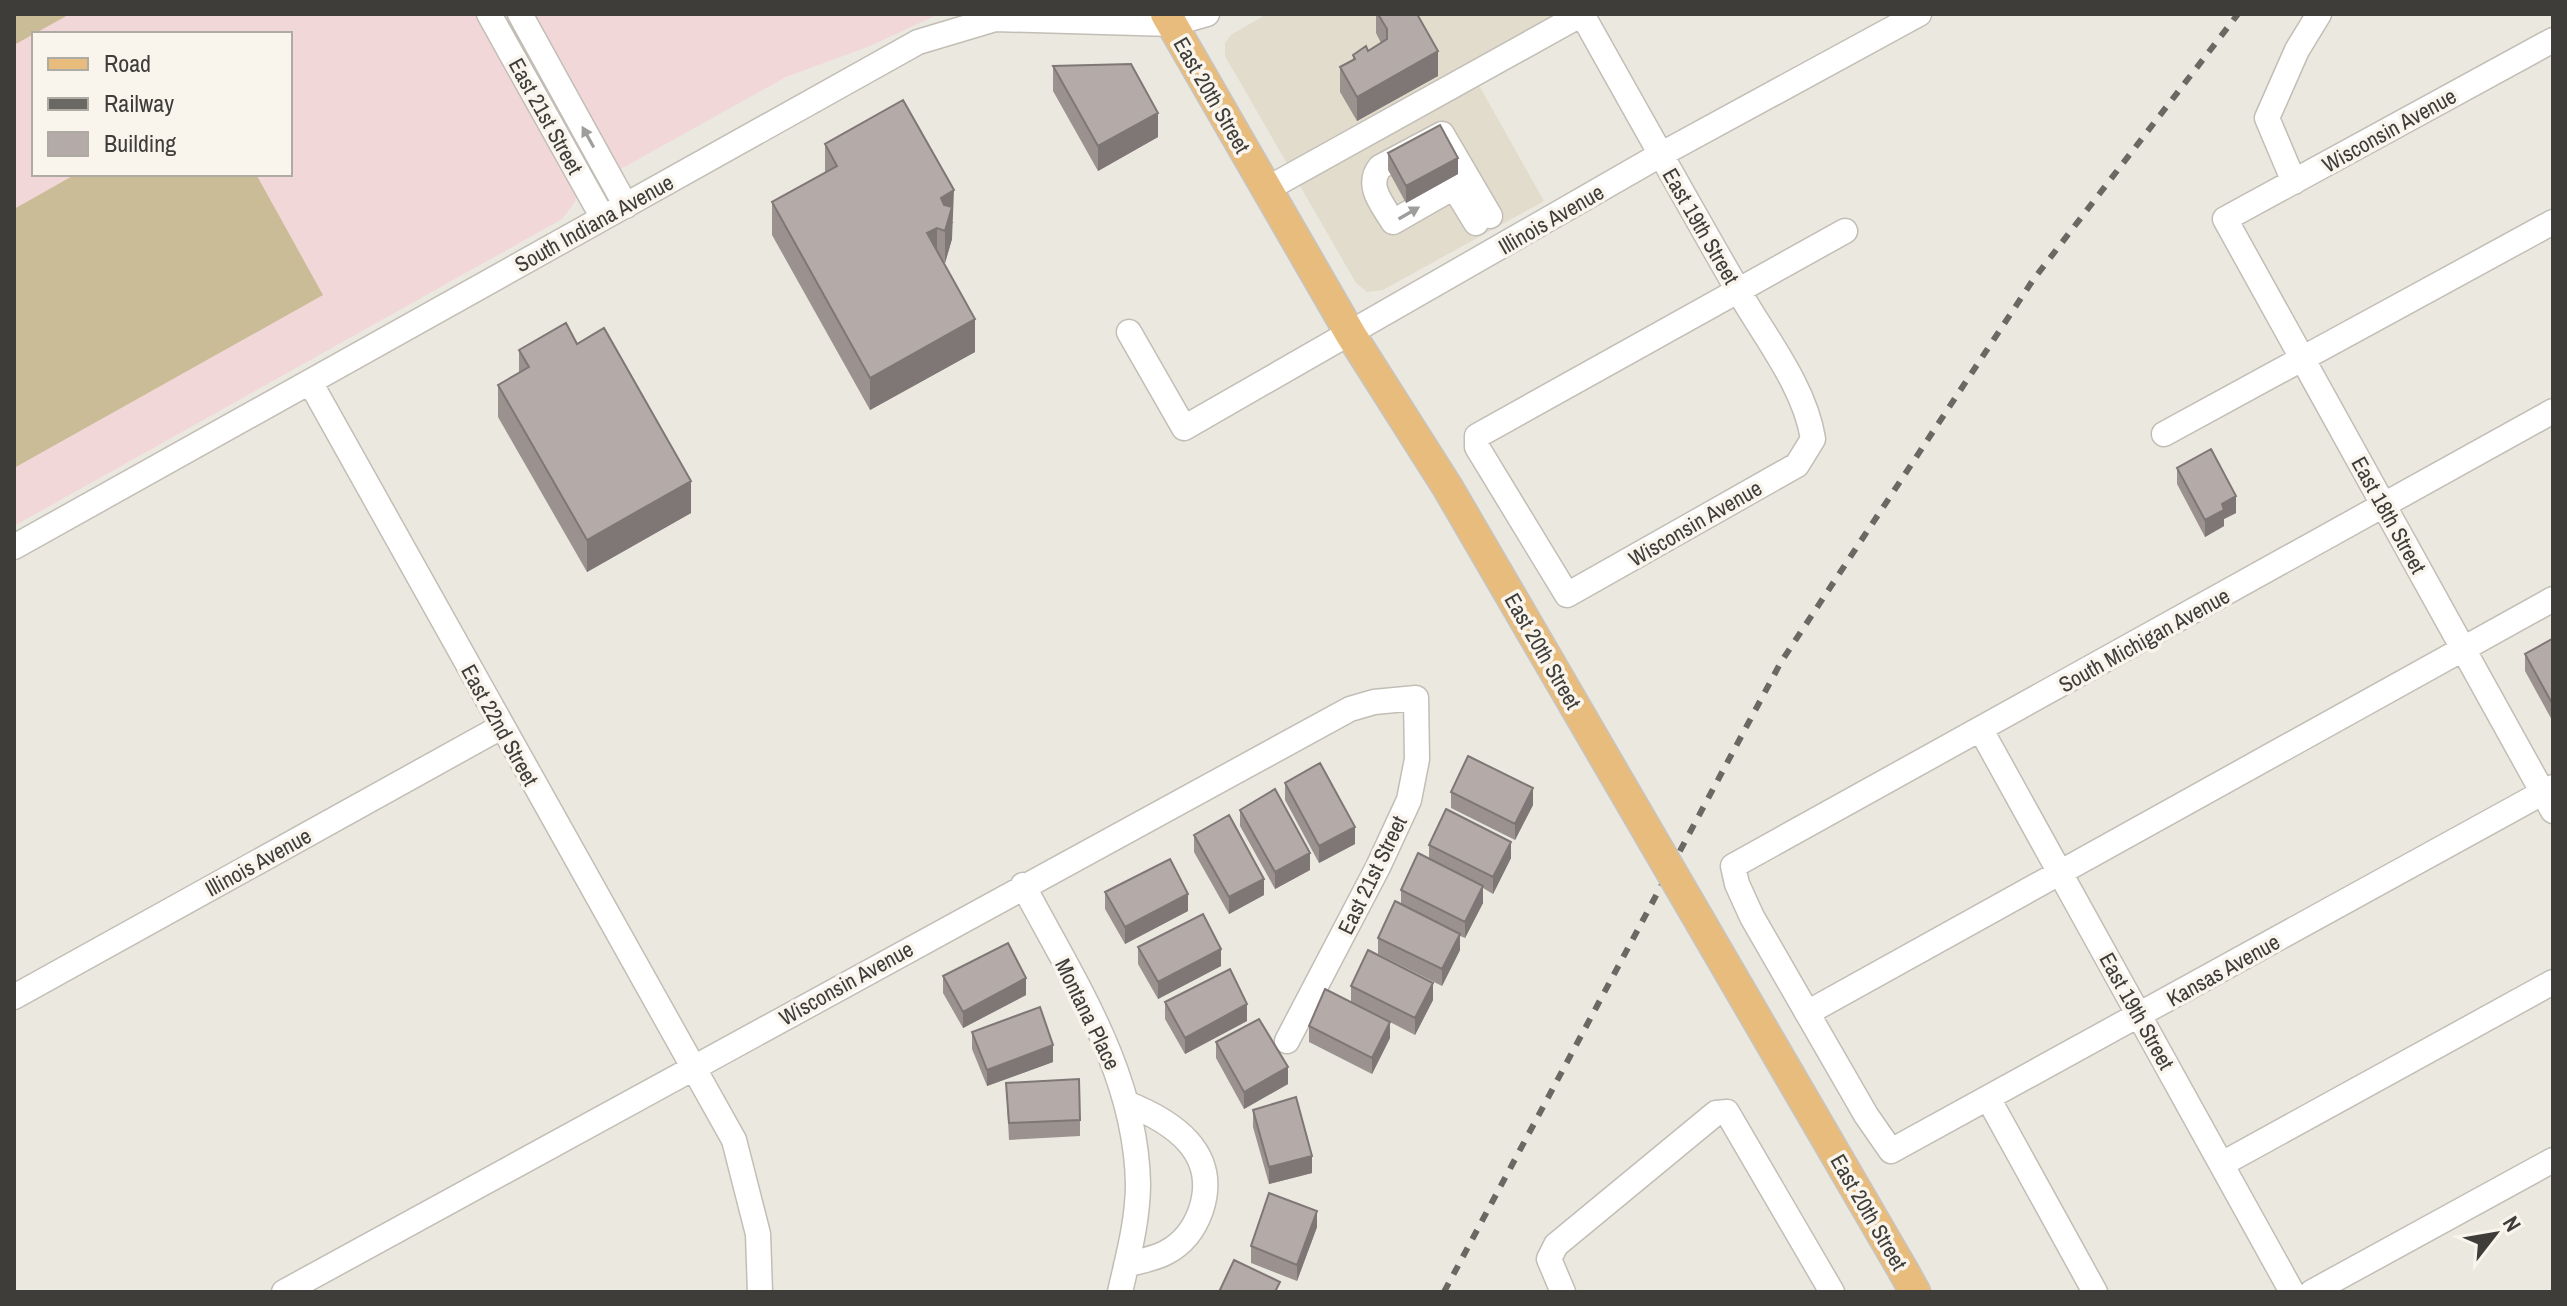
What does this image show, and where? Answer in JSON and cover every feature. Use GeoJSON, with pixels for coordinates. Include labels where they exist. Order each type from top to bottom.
{"type":"FeatureCollection","features":[{"type":"Feature","properties":{"kind":"main road","name":"East 20th Street"},"geometry":{"type":"LineString","coordinates":[[1169,19],[1351,335],[1448,488],[1910,1282]]}},
{"type":"Feature","properties":{"kind":"street","name":"East 21st Street"},"geometry":{"type":"LineString","coordinates":[[489,14],[603,218]]}},
{"type":"Feature","properties":{"kind":"street","name":"East 21st Street"},"geometry":{"type":"LineString","coordinates":[[520,14],[626,206]]}},
{"type":"Feature","properties":{"kind":"street","name":"South Indiana Avenue"},"geometry":{"type":"LineString","coordinates":[[14,547],[918,42],[995,19],[1169,19],[1207,14]]}},
{"type":"Feature","properties":{"kind":"street"},"geometry":{"type":"LineString","coordinates":[[1267,189],[1582,14]]}},
{"type":"Feature","properties":{"kind":"street","name":"East 19th Street"},"geometry":{"type":"LineString","coordinates":[[1582,14],[1804,405],[1813,439]]}},
{"type":"Feature","properties":{"kind":"street","name":"Illinois Avenue"},"geometry":{"type":"LineString","coordinates":[[1129,332],[1184,428],[1351,335],[1660,155],[1919,14]]}},
{"type":"Feature","properties":{"kind":"street"},"geometry":{"type":"LineString","coordinates":[[2294,182],[2267,118],[2297,50],[2319,14]]}},
{"type":"Feature","properties":{"kind":"street","name":"Wisconsin Avenue"},"geometry":{"type":"LineString","coordinates":[[2225,219],[2553,40]]}},
{"type":"Feature","properties":{"kind":"street"},"geometry":{"type":"LineString","coordinates":[[1431,98],[1462,183],[1483,220]]}},
{"type":"Feature","properties":{"kind":"street"},"geometry":{"type":"LineString","coordinates":[[1442,134],[1380,167],[1375,173],[1375,193],[1393,222],[1462,183]]}},
{"type":"Feature","properties":{"kind":"street","name":"East 18th Street"},"geometry":{"type":"LineString","coordinates":[[2225,219],[2463,649],[2550,797]]}},
{"type":"Feature","properties":{"kind":"street"},"geometry":{"type":"LineString","coordinates":[[2164,434],[2553,222]]}},
{"type":"Feature","properties":{"kind":"street"},"geometry":{"type":"LineString","coordinates":[[1738,290],[1845,231]]}},
{"type":"Feature","properties":{"kind":"street","name":"Wisconsin Avenue"},"geometry":{"type":"LineString","coordinates":[[1738,290],[1477,436],[1477,447],[1567,595],[1797,465],[1813,439]]}},
{"type":"Feature","properties":{"kind":"street","name":"East 22nd Street"},"geometry":{"type":"LineString","coordinates":[[310,382],[734,1140],[758,1234],[760,1292]]}},
{"type":"Feature","properties":{"kind":"street","name":"South Michigan Avenue"},"geometry":{"type":"LineString","coordinates":[[1807,1013],[1752,917],[1737,884],[1733,866],[2384,506],[2549,423]]}},
{"type":"Feature","properties":{"kind":"street"},"geometry":{"type":"LineString","coordinates":[[1807,1013],[2553,599]]}},
{"type":"Feature","properties":{"kind":"street","name":"East 21st Street"},"geometry":{"type":"LineString","coordinates":[[1287,1041],[1378,867],[1409,800],[1417,759],[1416,698]]}},
{"type":"Feature","properties":{"kind":"street","name":"Wisconsin Avenue"},"geometry":{"type":"LineString","coordinates":[[284,1292],[1023,885],[1350,709],[1368,703],[1416,698]]}},
{"type":"Feature","properties":{"kind":"street","name":"Illinois Avenue"},"geometry":{"type":"LineString","coordinates":[[14,997],[501,727]]}},
{"type":"Feature","properties":{"kind":"street","name":"East 19th Street"},"geometry":{"type":"LineString","coordinates":[[1981,730],[2292,1292]]}},
{"type":"Feature","properties":{"kind":"street","name":"Kansas Avenue"},"geometry":{"type":"LineString","coordinates":[[1807,1013],[1891,1151],[2550,797]]}},
{"type":"Feature","properties":{"kind":"street","name":"Montana Place"},"geometry":{"type":"LineString","coordinates":[[1023,885],[1110,1049],[1132,1123],[1138,1185],[1120,1292]]}},
{"type":"Feature","properties":{"kind":"street"},"geometry":{"type":"LineString","coordinates":[[2222,1164],[2553,982]]}},
{"type":"Feature","properties":{"kind":"street"},"geometry":{"type":"LineString","coordinates":[[1988,1098],[2095,1292]]}},
{"type":"Feature","properties":{"kind":"street"},"geometry":{"type":"LineString","coordinates":[[1126,1103],[1163,1118],[1182,1135],[1199,1156],[1205,1179],[1204,1201],[1197,1223],[1181,1242],[1166,1254],[1126,1265]]}},
{"type":"Feature","properties":{"kind":"street"},"geometry":{"type":"LineString","coordinates":[[1563,1292],[1549,1259],[1556,1245],[1716,1113],[1727,1112],[1832,1292]]}},
{"type":"Feature","properties":{"kind":"street"},"geometry":{"type":"LineString","coordinates":[[2312,1292],[2553,1160]]}},
{"type":"Feature","properties":{"kind":"shaded area"},"geometry":{"type":"Polygon","coordinates":[[[14,14],[939,14],[870,46],[786,77],[576,194],[575,202],[562,219],[14,526],[14,14]]]}},
{"type":"Feature","properties":{"kind":"shaded area"},"geometry":{"type":"Polygon","coordinates":[[[14,14],[70,14],[32,32],[32,35],[14,45],[14,14]]]}},
{"type":"Feature","properties":{"kind":"shaded area"},"geometry":{"type":"Polygon","coordinates":[[[1267,14],[1569,14],[1476,80],[1544,201],[1383,290],[1367,292],[1356,283],[1225,56],[1225,43],[1232,34],[1267,14]]]}},
{"type":"Feature","properties":{"kind":"shaded area"},"geometry":{"type":"Polygon","coordinates":[[[72,176],[257,176],[323,295],[14,468],[14,209],[72,176]]]}},
{"type":"Feature","properties":{"kind":"building"},"geometry":{"type":"Polygon","coordinates":[[[1378,14],[1417,14],[1438,51],[1357,97],[1340,67],[1355,59],[1353,55],[1366,46],[1368,51],[1387,39],[1387,29],[1378,14]]]}},
{"type":"Feature","properties":{"kind":"building"},"geometry":{"type":"Polygon","coordinates":[[[1131,64],[1158,113],[1098,146],[1053,66],[1131,64]]]}},
{"type":"Feature","properties":{"kind":"building"},"geometry":{"type":"Polygon","coordinates":[[[903,100],[954,190],[941,198],[944,205],[952,207],[945,231],[937,228],[927,233],[975,319],[870,378],[772,202],[837,166],[825,144],[903,100]]]}},
{"type":"Feature","properties":{"kind":"building"},"geometry":{"type":"Polygon","coordinates":[[[1440,125],[1458,158],[1406,186],[1388,153],[1440,125]]]}},
{"type":"Feature","properties":{"kind":"building"},"geometry":{"type":"Polygon","coordinates":[[[566,323],[577,344],[604,328],[691,481],[587,540],[498,385],[529,367],[519,350],[566,323]]]}},
{"type":"Feature","properties":{"kind":"building"},"geometry":{"type":"Polygon","coordinates":[[[2211,449],[2236,496],[2222,504],[2224,510],[2205,520],[2177,468],[2211,449]]]}},
{"type":"Feature","properties":{"kind":"building"},"geometry":{"type":"Polygon","coordinates":[[[2553,640],[2553,705],[2525,654],[2553,640]]]}},
{"type":"Feature","properties":{"kind":"building"},"geometry":{"type":"Polygon","coordinates":[[[1468,756],[1533,788],[1515,824],[1451,792],[1468,756]]]}},
{"type":"Feature","properties":{"kind":"building"},"geometry":{"type":"Polygon","coordinates":[[[1320,763],[1355,827],[1319,846],[1285,783],[1320,763]]]}},
{"type":"Feature","properties":{"kind":"building"},"geometry":{"type":"Polygon","coordinates":[[[1275,789],[1310,853],[1275,872],[1240,810],[1275,789]]]}},
{"type":"Feature","properties":{"kind":"building"},"geometry":{"type":"Polygon","coordinates":[[[1446,809],[1511,842],[1493,877],[1429,845],[1446,809]]]}},
{"type":"Feature","properties":{"kind":"building"},"geometry":{"type":"Polygon","coordinates":[[[1229,815],[1264,879],[1229,897],[1194,835],[1229,815]]]}},
{"type":"Feature","properties":{"kind":"building"},"geometry":{"type":"Polygon","coordinates":[[[1418,853],[1483,886],[1465,922],[1401,890],[1418,853]]]}},
{"type":"Feature","properties":{"kind":"building"},"geometry":{"type":"Polygon","coordinates":[[[1170,859],[1188,894],[1125,927],[1105,892],[1170,859]]]}},
{"type":"Feature","properties":{"kind":"building"},"geometry":{"type":"Polygon","coordinates":[[[1395,901],[1460,934],[1442,969],[1378,938],[1395,901]]]}},
{"type":"Feature","properties":{"kind":"building"},"geometry":{"type":"Polygon","coordinates":[[[1203,914],[1221,949],[1158,982],[1138,947],[1203,914]]]}},
{"type":"Feature","properties":{"kind":"building"},"geometry":{"type":"Polygon","coordinates":[[[1008,943],[1026,978],[963,1012],[943,976],[1008,943]]]}},
{"type":"Feature","properties":{"kind":"building"},"geometry":{"type":"Polygon","coordinates":[[[1368,950],[1433,983],[1415,1018],[1351,986],[1368,950]]]}},
{"type":"Feature","properties":{"kind":"building"},"geometry":{"type":"Polygon","coordinates":[[[1230,969],[1247,1004],[1185,1038],[1165,1002],[1230,969]]]}},
{"type":"Feature","properties":{"kind":"building"},"geometry":{"type":"Polygon","coordinates":[[[1325,989],[1390,1022],[1372,1058],[1309,1026],[1325,989]]]}},
{"type":"Feature","properties":{"kind":"building"},"geometry":{"type":"Polygon","coordinates":[[[1040,1007],[1053,1045],[987,1070],[972,1032],[1040,1007]]]}},
{"type":"Feature","properties":{"kind":"building"},"geometry":{"type":"Polygon","coordinates":[[[1259,1019],[1288,1067],[1244,1092],[1216,1042],[1259,1019]]]}},
{"type":"Feature","properties":{"kind":"building"},"geometry":{"type":"Polygon","coordinates":[[[1079,1079],[1080,1120],[1009,1123],[1006,1083],[1079,1079]]]}},
{"type":"Feature","properties":{"kind":"building"},"geometry":{"type":"Polygon","coordinates":[[[1296,1097],[1312,1156],[1269,1167],[1253,1110],[1296,1097]]]}},
{"type":"Feature","properties":{"kind":"building"},"geometry":{"type":"Polygon","coordinates":[[[1269,1193],[1317,1211],[1297,1265],[1251,1246],[1269,1193]]]}},
{"type":"Feature","properties":{"kind":"building"},"geometry":{"type":"Polygon","coordinates":[[[1234,1260],[1280,1282],[1275,1292],[1219,1292],[1234,1260]]]}},
{"type":"Feature","properties":{"kind":"railway"},"geometry":{"type":"LineString","coordinates":[[1444,1292],[1781,662],[2033,280],[2238,14]]}}]}
